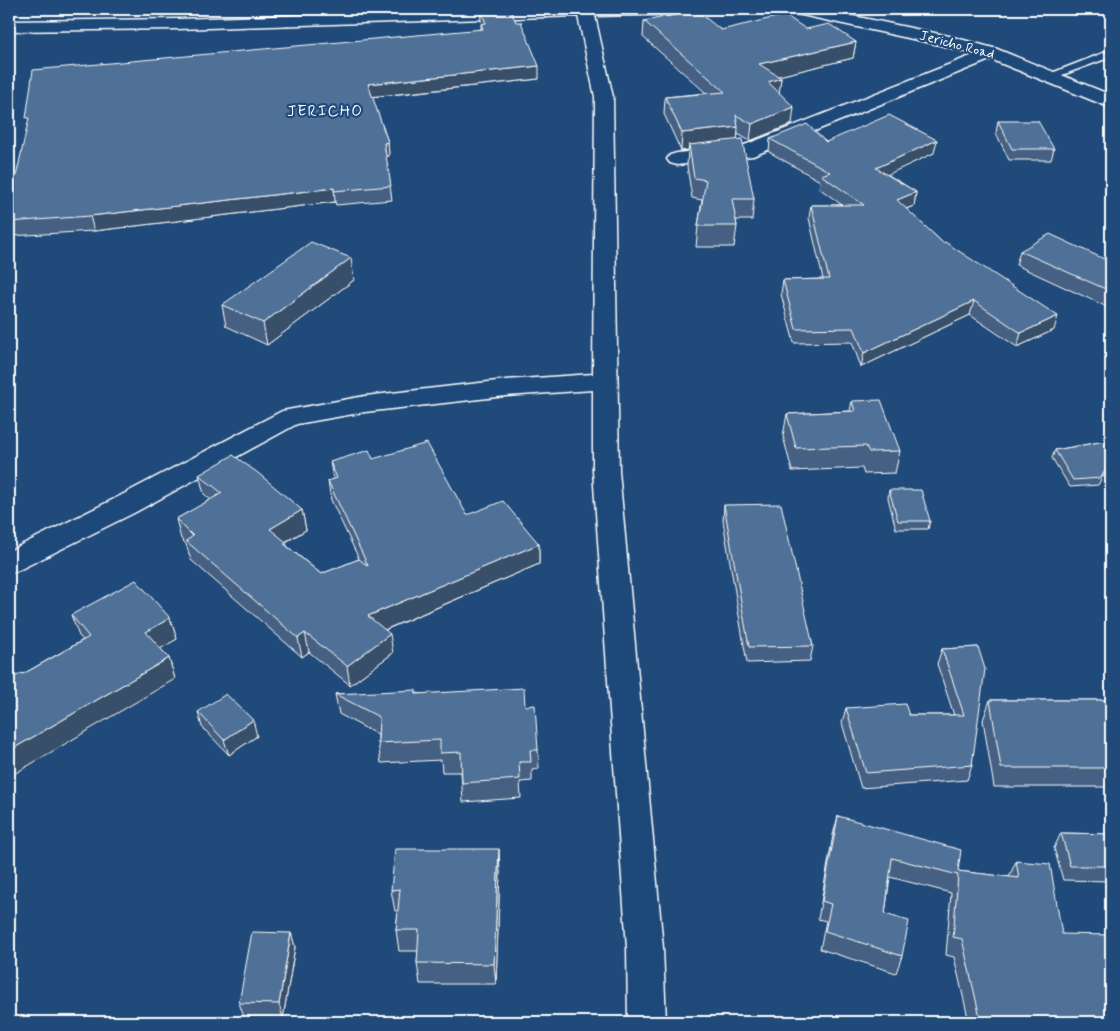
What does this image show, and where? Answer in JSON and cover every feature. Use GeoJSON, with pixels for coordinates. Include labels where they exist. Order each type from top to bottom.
{"type":"FeatureCollection","features":[{"type":"Feature","properties":{"kind":"street"},"geometry":{"type":"LineString","coordinates":[[9,26],[179,25],[397,13],[687,9]]}},
{"type":"Feature","properties":{"kind":"street","name":"Jericho Road"},"geometry":{"type":"LineString","coordinates":[[797,9],[943,40],[991,53],[1111,102]]}},
{"type":"Feature","properties":{"kind":"street"},"geometry":{"type":"LineString","coordinates":[[585,10],[604,97],[606,471],[645,948],[648,1022]]}},
{"type":"Feature","properties":{"kind":"street"},"geometry":{"type":"LineString","coordinates":[[677,159],[746,152],[991,53]]}},
{"type":"Feature","properties":{"kind":"street"},"geometry":{"type":"LineString","coordinates":[[9,563],[124,506],[264,430],[292,417],[374,403],[506,388],[606,380]]}},
{"type":"Feature","properties":{"kind":"lane"},"geometry":{"type":"LineString","coordinates":[[1050,76],[1111,53]]}},
{"type":"Feature","properties":{"kind":"building"},"geometry":{"type":"Polygon","coordinates":[[[480,9],[510,9],[516,22],[521,22],[539,66],[368,84],[388,142],[384,143],[391,186],[334,191],[334,188],[90,216],[9,222],[9,208],[29,118],[26,118],[33,70],[483,29],[481,24],[486,23],[480,9]]]}},
{"type":"Feature","properties":{"kind":"building"},"geometry":{"type":"Polygon","coordinates":[[[697,11],[721,30],[785,15],[806,29],[829,24],[856,42],[759,64],[781,78],[768,82],[794,107],[752,124],[736,115],[738,127],[682,133],[665,97],[725,92],[644,21],[697,11]]]}},
{"type":"Feature","properties":{"kind":"building"},"geometry":{"type":"Polygon","coordinates":[[[889,115],[937,140],[876,168],[916,192],[897,200],[943,243],[945,242],[1058,316],[1021,333],[974,301],[864,353],[854,328],[796,329],[783,280],[829,279],[811,205],[864,205],[821,175],[830,172],[770,139],[807,124],[826,142],[889,115]]]}},
{"type":"Feature","properties":{"kind":"building"},"geometry":{"type":"Polygon","coordinates":[[[998,121],[1038,121],[1054,149],[1012,149],[998,121]]]}},
{"type":"Feature","properties":{"kind":"building"},"geometry":{"type":"Polygon","coordinates":[[[742,139],[754,199],[732,199],[737,226],[698,226],[706,180],[694,178],[689,145],[742,139]]]}},
{"type":"Feature","properties":{"kind":"building"},"geometry":{"type":"Polygon","coordinates":[[[1050,234],[1104,259],[1109,255],[1111,256],[1111,291],[1020,251],[1050,234]]]}},
{"type":"Feature","properties":{"kind":"building"},"geometry":{"type":"Polygon","coordinates":[[[311,242],[351,258],[263,323],[222,305],[311,242]]]}},
{"type":"Feature","properties":{"kind":"building"},"geometry":{"type":"Polygon","coordinates":[[[881,400],[900,451],[869,452],[866,446],[796,448],[787,414],[855,411],[852,401],[881,400]]]}},
{"type":"Feature","properties":{"kind":"building"},"geometry":{"type":"Polygon","coordinates":[[[1111,440],[1111,469],[1106,468],[1101,478],[1073,480],[1055,450],[1111,440]]]}},
{"type":"Feature","properties":{"kind":"building"},"geometry":{"type":"Polygon","coordinates":[[[427,443],[467,515],[503,501],[539,544],[368,616],[390,634],[347,666],[305,633],[298,638],[186,541],[193,536],[176,519],[222,493],[199,475],[233,455],[258,473],[302,510],[270,529],[286,542],[284,544],[321,574],[359,559],[368,566],[328,481],[337,478],[330,462],[369,450],[373,459],[427,443]]]}},
{"type":"Feature","properties":{"kind":"building"},"geometry":{"type":"Polygon","coordinates":[[[889,490],[921,490],[930,521],[898,521],[889,490]]]}},
{"type":"Feature","properties":{"kind":"building"},"geometry":{"type":"Polygon","coordinates":[[[781,504],[813,646],[749,647],[724,505],[781,504]]]}},
{"type":"Feature","properties":{"kind":"building"},"geometry":{"type":"Polygon","coordinates":[[[136,580],[170,618],[146,632],[169,658],[9,751],[9,680],[89,637],[71,615],[136,580]]]}},
{"type":"Feature","properties":{"kind":"building"},"geometry":{"type":"Polygon","coordinates":[[[978,647],[985,669],[972,765],[866,773],[846,708],[905,704],[909,715],[964,715],[942,649],[978,647]]]}},
{"type":"Feature","properties":{"kind":"building"},"geometry":{"type":"Polygon","coordinates":[[[524,688],[525,706],[535,705],[538,750],[530,750],[531,762],[519,762],[520,779],[462,783],[461,752],[440,753],[440,740],[378,743],[379,717],[335,694],[416,690],[416,694],[524,688]]]}},
{"type":"Feature","properties":{"kind":"building"},"geometry":{"type":"Polygon","coordinates":[[[226,694],[253,720],[224,740],[198,712],[226,694]]]}},
{"type":"Feature","properties":{"kind":"building"},"geometry":{"type":"Polygon","coordinates":[[[990,700],[1111,700],[1111,768],[1001,768],[990,700]]]}},
{"type":"Feature","properties":{"kind":"building"},"geometry":{"type":"Polygon","coordinates":[[[838,816],[961,850],[958,871],[1019,878],[1016,861],[1050,864],[1062,934],[1111,935],[1111,1022],[981,1022],[962,939],[953,937],[958,875],[892,858],[885,914],[909,921],[902,956],[825,931],[831,904],[822,901],[838,816]]]}},
{"type":"Feature","properties":{"kind":"building"},"geometry":{"type":"Polygon","coordinates":[[[1061,833],[1111,834],[1111,866],[1070,866],[1061,833]]]}},
{"type":"Feature","properties":{"kind":"building"},"geometry":{"type":"Polygon","coordinates":[[[395,849],[499,849],[494,964],[417,963],[419,930],[396,930],[400,889],[391,890],[395,849]]]}},
{"type":"Feature","properties":{"kind":"building"},"geometry":{"type":"Polygon","coordinates":[[[252,932],[291,933],[279,1004],[239,1003],[252,932]]]}},
{"type":"Feature","properties":{"kind":"district","name":"JERICHO"},"geometry":{"type":"Point","coordinates":[325,111]}}]}
